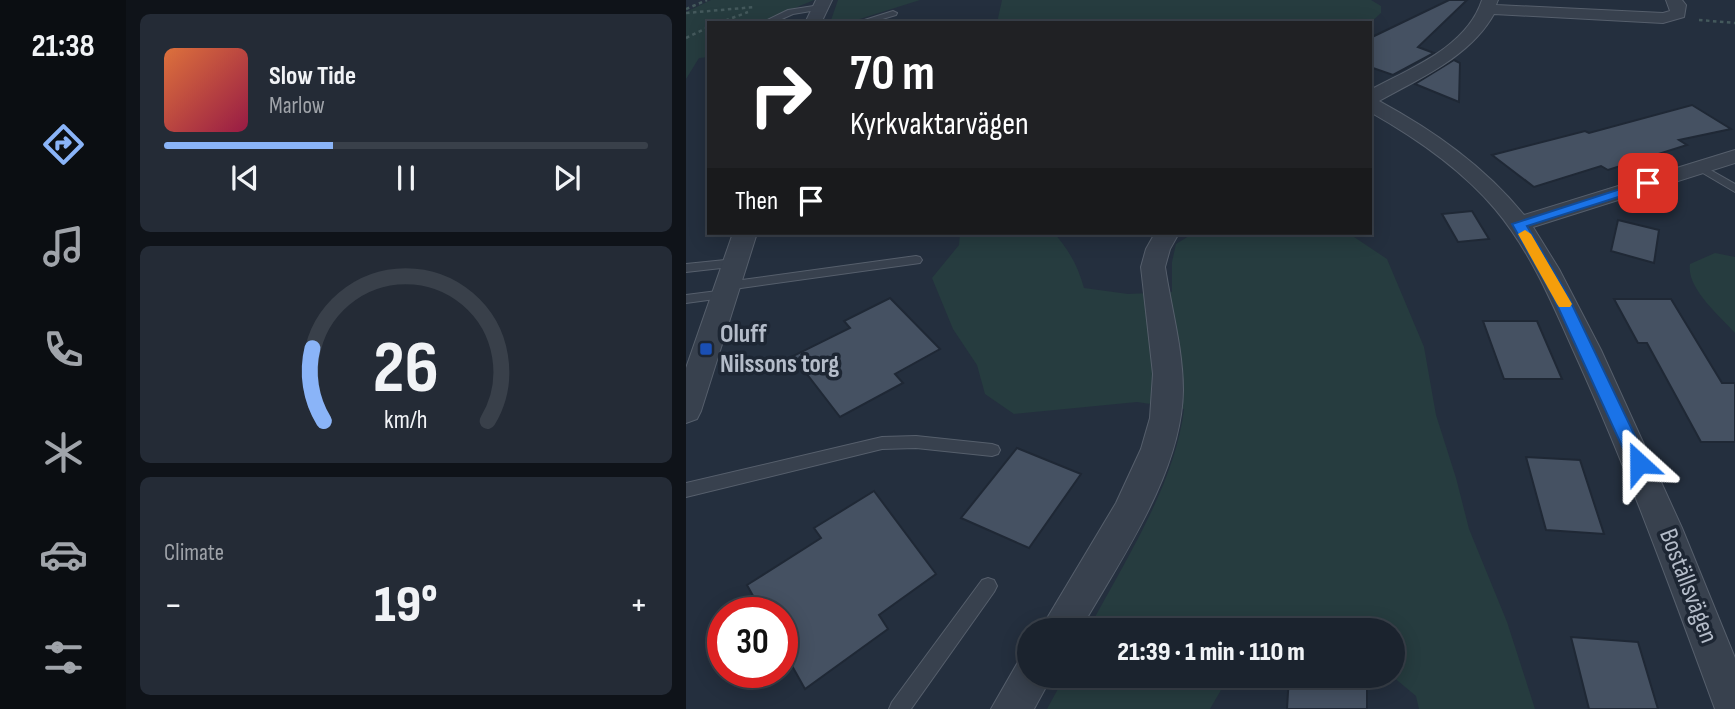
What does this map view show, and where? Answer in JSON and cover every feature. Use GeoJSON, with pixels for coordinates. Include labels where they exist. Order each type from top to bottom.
{"type":"FeatureCollection","features":[{"type":"Feature","properties":{"kind":"street"},"geometry":{"type":"LineString","coordinates":[[814,21],[822,3]]}},
{"type":"Feature","properties":{"kind":"street"},"geometry":{"type":"LineString","coordinates":[[1372,97],[1460,44],[1484,21],[1490,5],[1663,18],[1675,8]]}},
{"type":"Feature","properties":{"kind":"street","name":"Boställsvägen"},"geometry":{"type":"LineString","coordinates":[[1372,105],[1400,120],[1459,161],[1487,186],[1519,224],[1559,294],[1609,396],[1658,508],[1735,709]]}},
{"type":"Feature","properties":{"kind":"street"},"geometry":{"type":"LineString","coordinates":[[1519,224],[1735,156]]}},
{"type":"Feature","properties":{"kind":"street"},"geometry":{"type":"LineString","coordinates":[[686,411],[744,235]]}},
{"type":"Feature","properties":{"kind":"street"},"geometry":{"type":"LineString","coordinates":[[1066,618],[1130,508],[1154,459],[1163,430],[1168,391],[1153,267],[1166,235]]}},
{"type":"Feature","properties":{"kind":"street"},"geometry":{"type":"LineString","coordinates":[[1011,709],[1024,688]]}},
{"type":"Feature","properties":{"kind":"lane"},"geometry":{"type":"LineString","coordinates":[[770,21],[822,3]]}},
{"type":"Feature","properties":{"kind":"lane"},"geometry":{"type":"LineString","coordinates":[[866,21],[893,13]]}},
{"type":"Feature","properties":{"kind":"lane"},"geometry":{"type":"LineString","coordinates":[[1700,167],[1735,189]]}},
{"type":"Feature","properties":{"kind":"lane"},"geometry":{"type":"LineString","coordinates":[[686,299],[729,281],[916,260]]}},
{"type":"Feature","properties":{"kind":"lane"},"geometry":{"type":"LineString","coordinates":[[686,268],[729,281]]}},
{"type":"Feature","properties":{"kind":"lane"},"geometry":{"type":"LineString","coordinates":[[686,490],[882,443],[916,442],[992,450]]}},
{"type":"Feature","properties":{"kind":"lane"},"geometry":{"type":"LineString","coordinates":[[900,709],[988,586]]}},
{"type":"Feature","properties":{"kind":"path"},"geometry":{"type":"LineString","coordinates":[[686,11],[706,0]]}},
{"type":"Feature","properties":{"kind":"path"},"geometry":{"type":"LineString","coordinates":[[686,11],[762,6]]}},
{"type":"Feature","properties":{"kind":"path"},"geometry":{"type":"LineString","coordinates":[[686,38],[707,28]]}},
{"type":"Feature","properties":{"kind":"green space"},"geometry":{"type":"Polygon","coordinates":[[[711,0],[814,0],[764,21],[707,21],[707,57],[699,58],[686,79],[686,12],[711,0]]]}},
{"type":"Feature","properties":{"kind":"green space"},"geometry":{"type":"Polygon","coordinates":[[[838,0],[920,0],[853,21],[831,21],[838,0]]]}},
{"type":"Feature","properties":{"kind":"green space"},"geometry":{"type":"Polygon","coordinates":[[[1002,0],[1371,0],[1381,6],[1381,13],[1372,21],[997,21],[1002,0]]]}},
{"type":"Feature","properties":{"kind":"green space"},"geometry":{"type":"Polygon","coordinates":[[[960,235],[1056,235],[1072,259],[1084,288],[1128,294],[1172,292],[1172,262],[1176,244],[1191,235],[1344,235],[1354,237],[1387,259],[1424,347],[1436,415],[1469,529],[1507,622],[1535,709],[1419,709],[1416,696],[1405,687],[1405,618],[1095,618],[1159,494],[1179,438],[1184,409],[1137,402],[1014,414],[985,394],[977,365],[953,329],[932,278],[959,245],[960,235]]]}},
{"type":"Feature","properties":{"kind":"green space"},"geometry":{"type":"Polygon","coordinates":[[[1715,253],[1735,257],[1735,333],[1705,301],[1690,273],[1690,264],[1715,253]]]}},
{"type":"Feature","properties":{"kind":"green space"},"geometry":{"type":"Polygon","coordinates":[[[1058,688],[1222,688],[1210,709],[1047,709],[1058,688]]]}},
{"type":"Feature","properties":{"kind":"building"},"geometry":{"type":"Polygon","coordinates":[[[1449,0],[1467,0],[1418,47],[1434,53],[1393,75],[1372,68],[1372,37],[1449,0]]]}},
{"type":"Feature","properties":{"kind":"building"},"geometry":{"type":"Polygon","coordinates":[[[1454,60],[1460,63],[1459,102],[1415,84],[1454,60]]]}},
{"type":"Feature","properties":{"kind":"building"},"geometry":{"type":"Polygon","coordinates":[[[1692,105],[1731,129],[1679,140],[1687,145],[1608,170],[1601,166],[1534,187],[1492,155],[1585,131],[1589,133],[1692,105]]]}},
{"type":"Feature","properties":{"kind":"building"},"geometry":{"type":"Polygon","coordinates":[[[1472,211],[1489,239],[1458,242],[1442,214],[1472,211]]]}},
{"type":"Feature","properties":{"kind":"building"},"geometry":{"type":"Polygon","coordinates":[[[1618,220],[1659,230],[1654,263],[1611,251],[1618,220]]]}},
{"type":"Feature","properties":{"kind":"building"},"geometry":{"type":"Polygon","coordinates":[[[890,298],[940,349],[895,374],[903,383],[840,417],[793,356],[850,328],[844,321],[890,298]]]}},
{"type":"Feature","properties":{"kind":"building"},"geometry":{"type":"Polygon","coordinates":[[[1614,299],[1671,299],[1722,383],[1735,383],[1735,442],[1701,442],[1647,343],[1638,343],[1614,299]]]}},
{"type":"Feature","properties":{"kind":"building"},"geometry":{"type":"Polygon","coordinates":[[[1483,321],[1537,321],[1562,379],[1504,379],[1483,321]]]}},
{"type":"Feature","properties":{"kind":"building"},"geometry":{"type":"Polygon","coordinates":[[[1017,448],[1081,474],[1029,548],[961,518],[1017,448]]]}},
{"type":"Feature","properties":{"kind":"building"},"geometry":{"type":"Polygon","coordinates":[[[1526,457],[1580,460],[1604,534],[1546,530],[1526,457]]]}},
{"type":"Feature","properties":{"kind":"building"},"geometry":{"type":"Polygon","coordinates":[[[874,491],[936,574],[879,615],[888,629],[805,689],[798,677],[798,597],[754,597],[747,585],[821,538],[814,528],[874,491]]]}},
{"type":"Feature","properties":{"kind":"building"},"geometry":{"type":"Polygon","coordinates":[[[1571,637],[1638,642],[1658,709],[1589,709],[1571,637]]]}},
{"type":"Feature","properties":{"kind":"building"},"geometry":{"type":"Polygon","coordinates":[[[1288,688],[1367,688],[1367,709],[1287,709],[1288,688]]]}},
{"type":"Feature","properties":{"kind":"slow traffic"},"geometry":{"type":"LineString","coordinates":[[1525,234],[1564,304]]}},
{"type":"Feature","properties":{"kind":"place","name":"Oluff Nilssons torg"},"geometry":{"type":"Point","coordinates":[706,349]}},
{"type":"Feature","properties":{"kind":"route"},"geometry":{"type":"LineString","coordinates":[[1639,463],[1559,294],[1519,224],[1648,183]]}}]}
